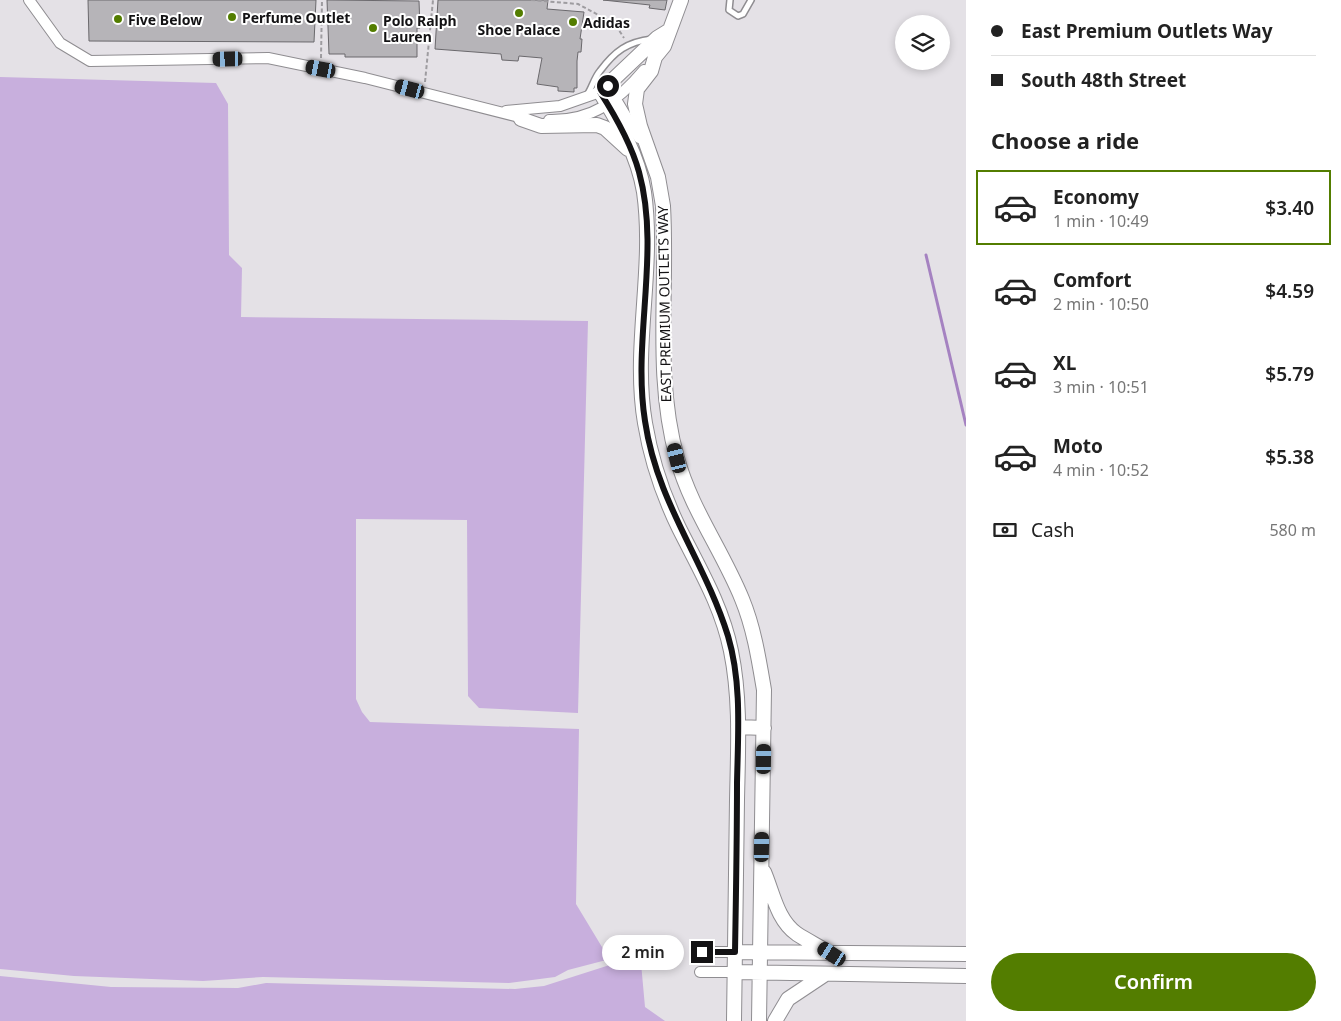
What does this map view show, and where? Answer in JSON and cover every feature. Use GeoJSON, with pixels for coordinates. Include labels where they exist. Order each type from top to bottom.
{"type":"FeatureCollection","features":[{"type":"Feature","properties":{"kind":"street"},"geometry":{"type":"LineString","coordinates":[[29,0],[60,43],[90,61],[268,58],[424,92],[495,111],[541,126],[597,125],[612,134],[634,154]]}},
{"type":"Feature","properties":{"kind":"street"},"geometry":{"type":"LineString","coordinates":[[521,119],[554,120],[584,115],[613,102],[664,46],[681,0]]}},
{"type":"Feature","properties":{"kind":"street"},"geometry":{"type":"LineString","coordinates":[[495,111],[535,110],[560,106],[585,98],[604,89],[657,38],[670,30]]}},
{"type":"Feature","properties":{"kind":"street"},"geometry":{"type":"LineString","coordinates":[[651,156],[634,104],[638,89],[651,71],[655,57]]}},
{"type":"Feature","properties":{"kind":"street","name":"EAST PREMIUM OUTLETS WAY"},"geometry":{"type":"LineString","coordinates":[[604,89],[651,156],[661,190],[664,226],[664,389],[671,436],[692,501],[737,588],[746,612],[764,690],[759,1021]]}},
{"type":"Feature","properties":{"kind":"street","name":"EAST PREMIUM OUTLETS WAY"},"geometry":{"type":"LineString","coordinates":[[613,102],[634,154],[644,192],[646,234],[641,364],[643,403],[655,466],[671,511],[707,580],[728,637],[736,681],[738,728],[734,1021]]}},
{"type":"Feature","properties":{"kind":"street"},"geometry":{"type":"LineString","coordinates":[[671,511],[692,501]]}},
{"type":"Feature","properties":{"kind":"street"},"geometry":{"type":"LineString","coordinates":[[738,728],[764,728]]}},
{"type":"Feature","properties":{"kind":"street"},"geometry":{"type":"LineString","coordinates":[[762,866],[780,914],[786,924],[798,934],[832,954]]}},
{"type":"Feature","properties":{"kind":"street"},"geometry":{"type":"LineString","coordinates":[[702,952],[966,954]]}},
{"type":"Feature","properties":{"kind":"street"},"geometry":{"type":"LineString","coordinates":[[700,972],[966,976]]}},
{"type":"Feature","properties":{"kind":"street"},"geometry":{"type":"LineString","coordinates":[[774,1021],[788,999],[826,975]]}},
{"type":"Feature","properties":{"kind":"lane"},"geometry":{"type":"LineString","coordinates":[[730,0],[729,10],[738,16],[743,14],[751,0]]}},
{"type":"Feature","properties":{"kind":"lane"},"geometry":{"type":"LineString","coordinates":[[585,98],[600,72],[628,44],[657,38]]}},
{"type":"Feature","properties":{"kind":"path"},"geometry":{"type":"LineString","coordinates":[[321,69],[322,0]]}},
{"type":"Feature","properties":{"kind":"path"},"geometry":{"type":"LineString","coordinates":[[424,92],[433,0]]}},
{"type":"Feature","properties":{"kind":"path"},"geometry":{"type":"LineString","coordinates":[[531,0],[578,4],[615,24],[628,44]]}},
{"type":"Feature","properties":{"kind":"shaded area"},"geometry":{"type":"Polygon","coordinates":[[[0,77],[216,83],[228,104],[229,255],[242,268],[241,317],[588,321],[578,713],[479,708],[468,696],[467,520],[356,519],[356,699],[362,712],[370,722],[579,729],[576,904],[605,952],[614,958],[568,970],[555,977],[509,983],[263,977],[203,981],[74,976],[0,969],[0,77]]]}},
{"type":"Feature","properties":{"kind":"shaded area"},"geometry":{"type":"Polygon","coordinates":[[[616,963],[641,963],[645,1007],[665,1021],[0,1021],[0,976],[111,987],[238,988],[266,983],[515,989],[544,986],[616,963]]]}},
{"type":"Feature","properties":{"kind":"building"},"geometry":{"type":"Polygon","coordinates":[[[88,0],[316,0],[314,42],[89,41],[88,0]]]}},
{"type":"Feature","properties":{"kind":"building"},"geometry":{"type":"Polygon","coordinates":[[[327,0],[419,1],[420,28],[417,28],[417,57],[345,57],[345,54],[329,54],[327,0]]]}},
{"type":"Feature","properties":{"kind":"building"},"geometry":{"type":"Polygon","coordinates":[[[438,0],[548,0],[547,9],[584,12],[580,39],[582,39],[581,52],[578,52],[577,61],[577,88],[574,88],[574,92],[558,91],[558,87],[537,84],[542,58],[519,56],[518,61],[502,60],[501,54],[435,49],[438,0]]]}},
{"type":"Feature","properties":{"kind":"building"},"geometry":{"type":"Polygon","coordinates":[[[603,0],[667,0],[665,10],[649,8],[650,5],[603,0]]]}},
{"type":"Feature","properties":{"kind":"waterway"},"geometry":{"type":"LineString","coordinates":[[926,255],[966,425]]}},
{"type":"Feature","properties":{"kind":"place","name":"Shoe Palace"},"geometry":{"type":"Point","coordinates":[519,13]}},
{"type":"Feature","properties":{"kind":"place","name":"Perfume Outlet"},"geometry":{"type":"Point","coordinates":[232,17]}},
{"type":"Feature","properties":{"kind":"place","name":"Five Below"},"geometry":{"type":"Point","coordinates":[118,19]}},
{"type":"Feature","properties":{"kind":"place","name":"Adidas"},"geometry":{"type":"Point","coordinates":[573,22]}},
{"type":"Feature","properties":{"kind":"place","name":"Polo Ralph Lauren"},"geometry":{"type":"Point","coordinates":[373,28]}},
{"type":"Feature","properties":{"kind":"route"},"geometry":{"type":"LineString","coordinates":[[608,86],[600,92],[626,136],[634,154],[644,192],[646,245],[641,364],[644,420],[655,466],[665,496],[707,580],[728,637],[738,705],[735,952],[702,952]]}}]}
